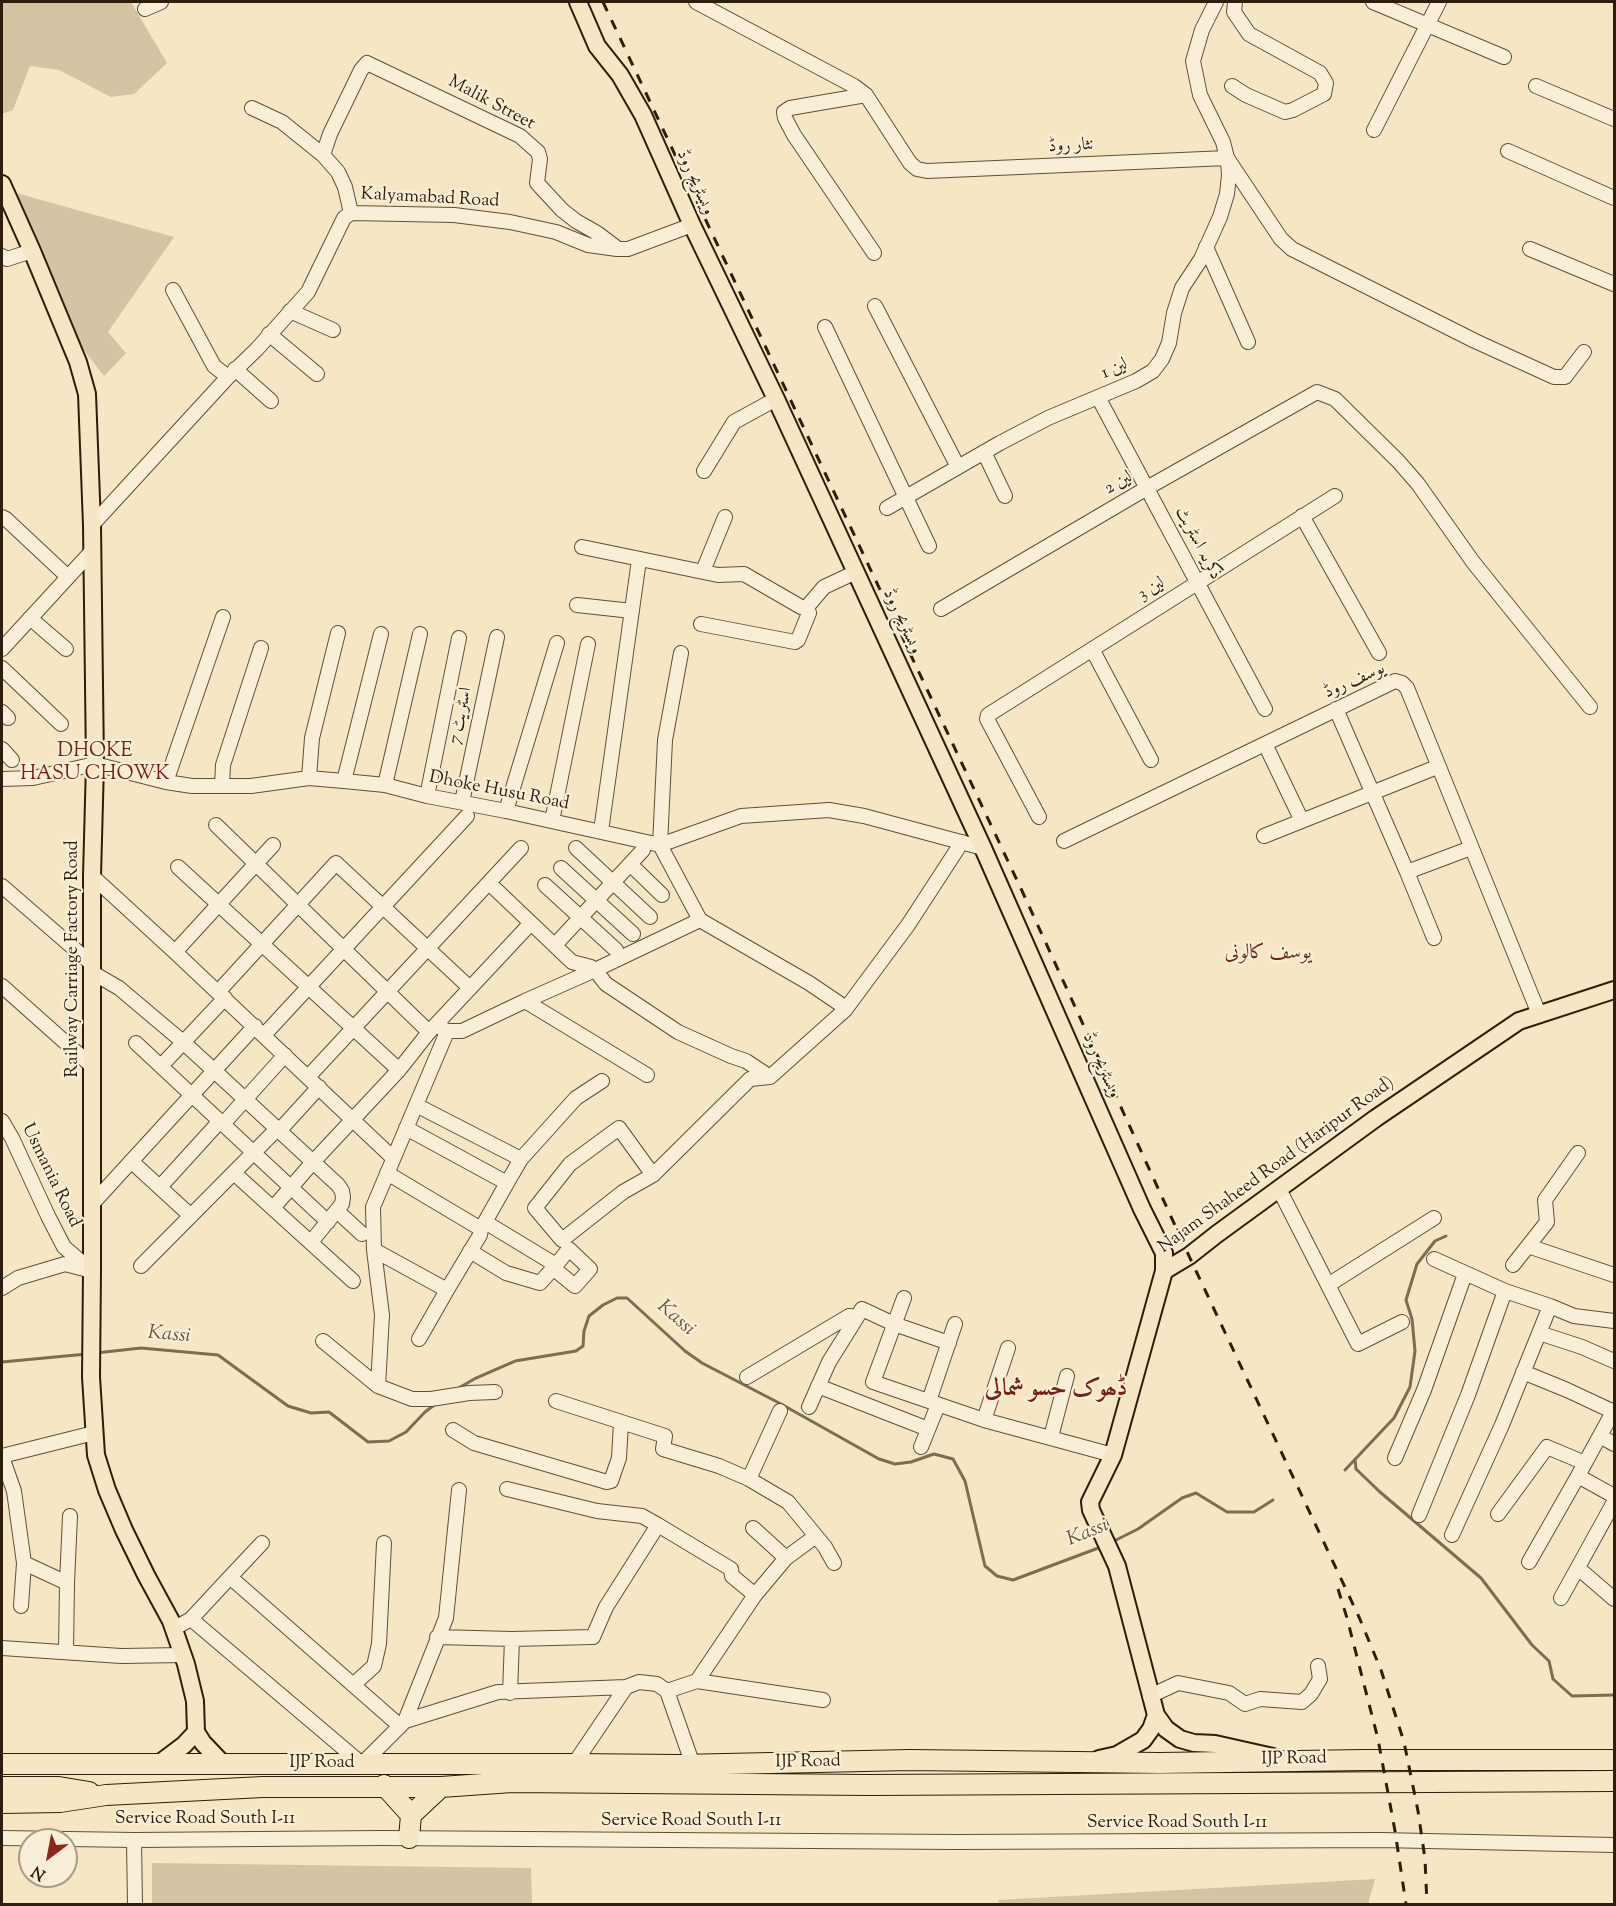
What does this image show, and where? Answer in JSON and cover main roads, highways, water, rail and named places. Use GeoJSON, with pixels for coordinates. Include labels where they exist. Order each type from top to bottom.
{"type":"FeatureCollection","features":[{"type":"Feature","properties":{"kind":"highway","name":"IJP Road"},"geometry":{"type":"LineString","coordinates":[[2,1764],[693,1765],[952,1760],[1079,1763],[1286,1760],[1614,1760]]}},
{"type":"Feature","properties":{"kind":"highway"},"geometry":{"type":"LineString","coordinates":[[870,1785],[871,1762]]}},
{"type":"Feature","properties":{"kind":"highway","name":"IJP Road"},"geometry":{"type":"LineString","coordinates":[[2,1803],[60,1802],[106,1795],[263,1787],[441,1786],[512,1782],[870,1785],[1614,1781]]}},
{"type":"Feature","properties":{"kind":"highway"},"geometry":{"type":"LineString","coordinates":[[384,1785],[411,1815]]}},
{"type":"Feature","properties":{"kind":"highway"},"geometry":{"type":"LineString","coordinates":[[409,1838],[411,1815],[441,1786]]}},
{"type":"Feature","properties":{"kind":"highway","name":"IJP Road"},"geometry":{"type":"LineString","coordinates":[[2,1787],[59,1787],[106,1795]]}},
{"type":"Feature","properties":{"kind":"main road","name":"ویسٹریج روڈ"},"geometry":{"type":"LineString","coordinates":[[578,2],[597,46],[620,75],[643,116],[856,572],[983,848],[1142,1209],[1164,1253],[1164,1270]]}},
{"type":"Feature","properties":{"kind":"main road","name":"Railway Carriage Factory Road"},"geometry":{"type":"LineString","coordinates":[[2,184],[78,362],[87,394],[92,525],[94,764],[91,1377],[96,1455],[107,1490],[174,1629],[195,1701],[196,1732]]}},
{"type":"Feature","properties":{"kind":"main road","name":"Najam Shaheed Road (Haripur Road)"},"geometry":{"type":"LineString","coordinates":[[1156,1715],[1116,1570],[1098,1529],[1090,1502],[1113,1455],[1164,1270],[1189,1256],[1376,1118],[1519,1021],[1614,990]]}},
{"type":"Feature","properties":{"kind":"main road"},"geometry":{"type":"LineString","coordinates":[[1156,1715],[1166,1729],[1180,1739],[1194,1743],[1215,1744],[1286,1760]]}},
{"type":"Feature","properties":{"kind":"main road"},"geometry":{"type":"LineString","coordinates":[[1079,1763],[1110,1757],[1134,1746],[1147,1736],[1156,1715]]}},
{"type":"Feature","properties":{"kind":"main road"},"geometry":{"type":"LineString","coordinates":[[160,1763],[184,1745],[196,1732],[208,1749],[224,1764]]}},
{"type":"Feature","properties":{"kind":"waterway","name":"Kassi"},"geometry":{"type":"LineString","coordinates":[[1345,1470],[1394,1418],[1410,1387],[1415,1351],[1412,1319],[1406,1300],[1417,1264],[1435,1241],[1446,1236]]}},
{"type":"Feature","properties":{"kind":"waterway","name":"Kassi"},"geometry":{"type":"LineString","coordinates":[[457,1389],[515,1361],[576,1351],[583,1346],[584,1331],[589,1316],[617,1298],[627,1298],[685,1351],[702,1363],[879,1459],[895,1464],[911,1462],[934,1454],[953,1459],[965,1481],[985,1566],[997,1576],[1013,1580],[1101,1547]]}},
{"type":"Feature","properties":{"kind":"waterway","name":"Kassi"},"geometry":{"type":"LineString","coordinates":[[96,1353],[141,1348],[218,1355],[288,1406],[311,1413],[329,1412],[368,1442],[389,1441],[406,1432],[437,1403]]}},
{"type":"Feature","properties":{"kind":"waterway","name":"Kassi"},"geometry":{"type":"LineString","coordinates":[[2,1362],[87,1354]]}},
{"type":"Feature","properties":{"kind":"waterway"},"geometry":{"type":"LineString","coordinates":[[1355,1459],[1356,1469],[1380,1492],[1481,1578],[1532,1645],[1549,1661],[1553,1679],[1572,1696],[1614,1695]]}},
{"type":"Feature","properties":{"kind":"waterway","name":"Kassi"},"geometry":{"type":"LineString","coordinates":[[1112,1542],[1138,1529],[1182,1498],[1196,1493],[1227,1512],[1254,1512],[1273,1500]]}},
{"type":"Feature","properties":{"kind":"railway"},"geometry":{"type":"LineString","coordinates":[[603,2],[1023,893],[1189,1256],[1359,1617],[1381,1670],[1404,1742],[1425,1859],[1427,1904]]}},
{"type":"Feature","properties":{"kind":"railway"},"geometry":{"type":"LineString","coordinates":[[1338,1589],[1378,1739],[1406,1904]]}},
{"type":"Feature","properties":{"kind":"district","name":"DHOKE HASU CHOWK"},"geometry":{"type":"Point","coordinates":[95,764]}},
{"type":"Feature","properties":{"kind":"district","name":"یوسف کالونی"},"geometry":{"type":"Point","coordinates":[1268,955]}},
{"type":"Feature","properties":{"kind":"district","name":"ڈھوک حسو شمالی"},"geometry":{"type":"Point","coordinates":[1056,1391]}}]}
